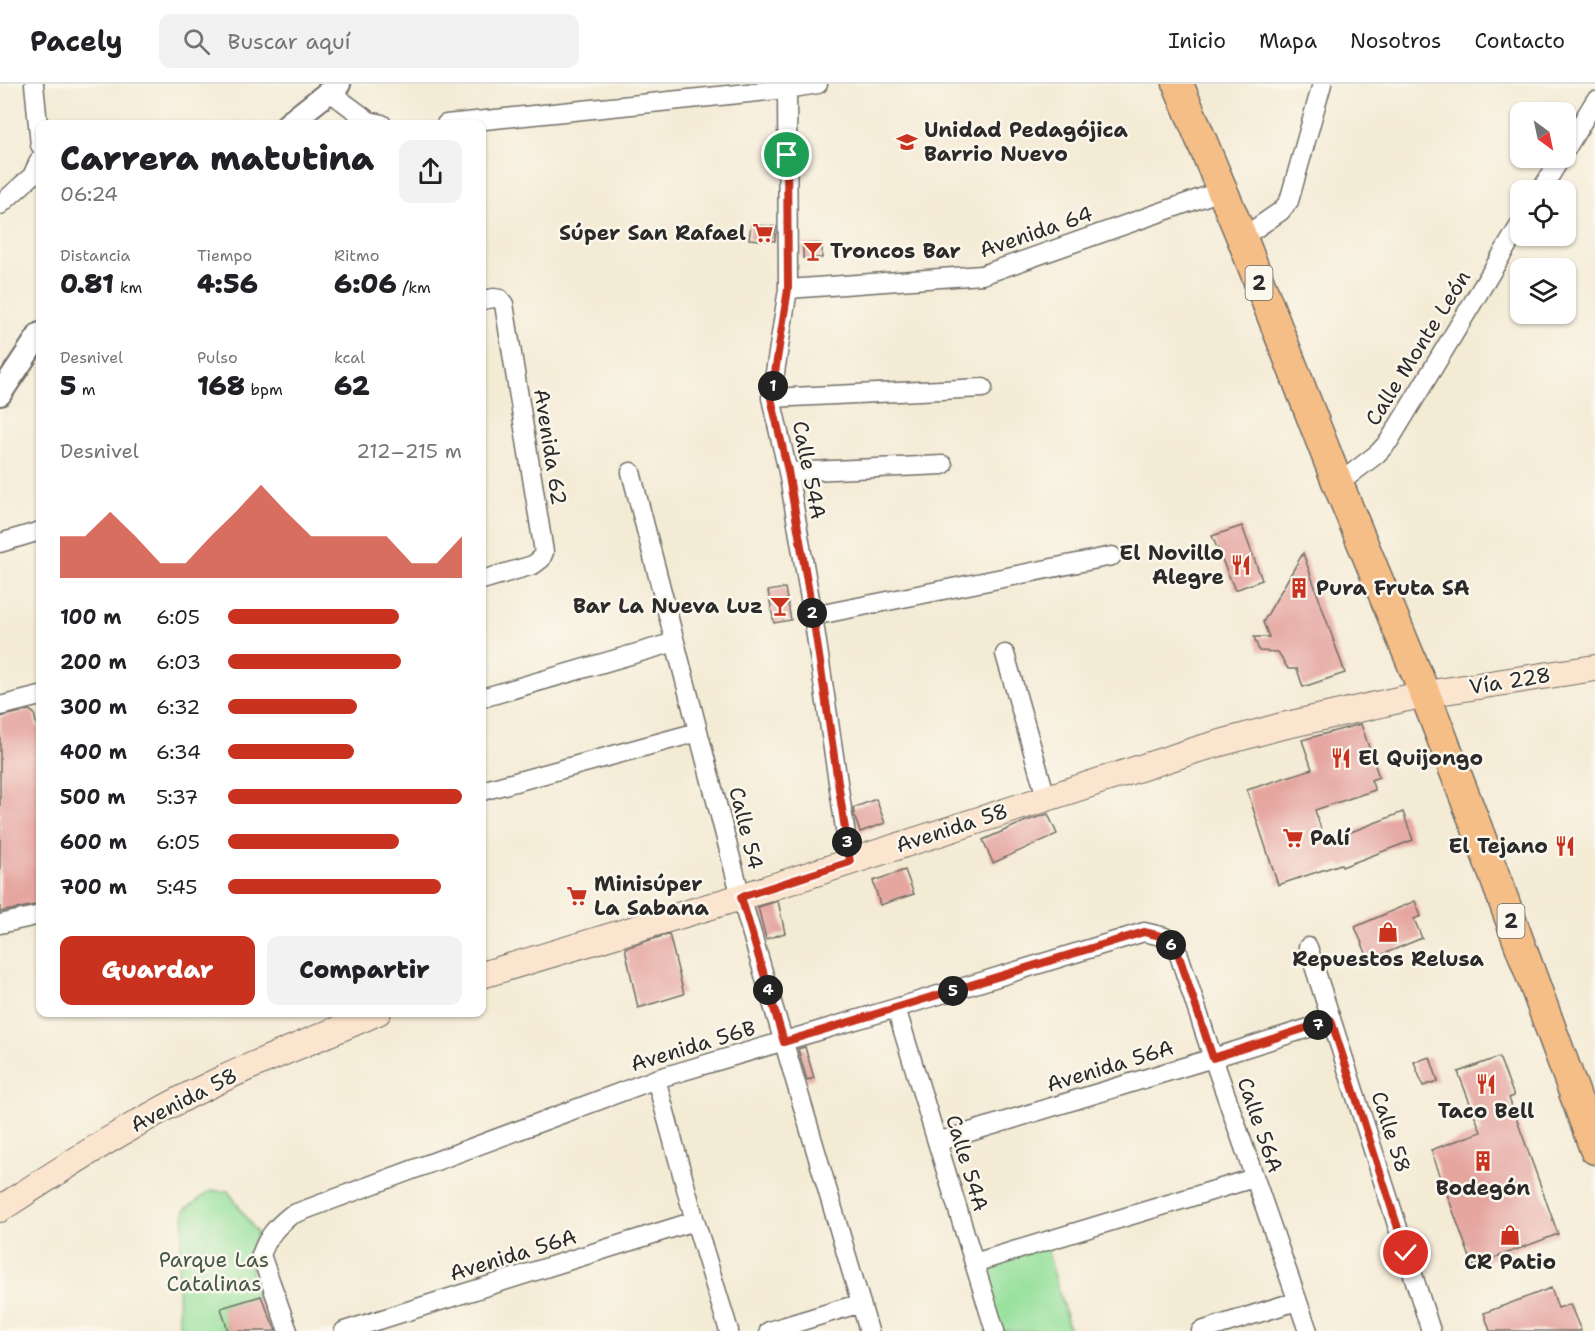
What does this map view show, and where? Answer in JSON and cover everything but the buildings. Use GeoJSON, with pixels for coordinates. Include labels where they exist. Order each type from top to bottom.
{"type":"FeatureCollection","features":[{"type":"Feature","properties":{"kind":"highway","name":"2"},"geometry":{"type":"LineString","coordinates":[[1178,84],[1425,694],[1595,1149]]}},
{"type":"Feature","properties":{"kind":"main road","name":"Vía 228"},"geometry":{"type":"LineString","coordinates":[[1425,694],[1595,668]]}},
{"type":"Feature","properties":{"kind":"main road","name":"Avenida 58"},"geometry":{"type":"LineString","coordinates":[[486,974],[741,897],[1199,749],[1278,727],[1425,694]]}},
{"type":"Feature","properties":{"kind":"main road","name":"Avenida 58"},"geometry":{"type":"LineString","coordinates":[[0,1209],[104,1142],[168,1106],[256,1064],[366,1017]]}},
{"type":"Feature","properties":{"kind":"street"},"geometry":{"type":"LineString","coordinates":[[34,84],[38,120]]}},
{"type":"Feature","properties":{"kind":"street"},"geometry":{"type":"LineString","coordinates":[[482,120],[818,84]]}},
{"type":"Feature","properties":{"kind":"street"},"geometry":{"type":"LineString","coordinates":[[1242,238],[1281,211],[1289,201],[1322,84]]}},
{"type":"Feature","properties":{"kind":"street","name":"Calle 54A"},"geometry":{"type":"LineString","coordinates":[[787,86],[788,289],[771,398],[788,471],[813,616],[850,862]]}},
{"type":"Feature","properties":{"kind":"street"},"geometry":{"type":"LineString","coordinates":[[293,120],[335,88],[367,120]]}},
{"type":"Feature","properties":{"kind":"street"},"geometry":{"type":"LineString","coordinates":[[1576,132],[1595,101]]}},
{"type":"Feature","properties":{"kind":"street"},"geometry":{"type":"LineString","coordinates":[[0,204],[32,176],[36,168]]}},
{"type":"Feature","properties":{"kind":"street","name":"Avenida 64"},"geometry":{"type":"LineString","coordinates":[[788,289],[982,275],[1221,191]]}},
{"type":"Feature","properties":{"kind":"street","name":"Calle Monte León"},"geometry":{"type":"LineString","coordinates":[[1338,483],[1377,454],[1389,441],[1510,241]]}},
{"type":"Feature","properties":{"kind":"street","name":"Avenida 62"},"geometry":{"type":"LineString","coordinates":[[486,299],[500,299],[504,304],[543,552],[541,559],[533,565],[486,579]]}},
{"type":"Feature","properties":{"kind":"street"},"geometry":{"type":"LineString","coordinates":[[3,381],[36,339]]}},
{"type":"Feature","properties":{"kind":"street"},"geometry":{"type":"LineString","coordinates":[[771,398],[984,388]]}},
{"type":"Feature","properties":{"kind":"street"},"geometry":{"type":"LineString","coordinates":[[788,471],[943,465]]}},
{"type":"Feature","properties":{"kind":"street","name":"Calle 54"},"geometry":{"type":"LineString","coordinates":[[631,472],[741,897],[869,1331]]}},
{"type":"Feature","properties":{"kind":"street"},"geometry":{"type":"LineString","coordinates":[[0,543],[36,532]]}},
{"type":"Feature","properties":{"kind":"street"},"geometry":{"type":"LineString","coordinates":[[813,616],[1112,556]]}},
{"type":"Feature","properties":{"kind":"street"},"geometry":{"type":"LineString","coordinates":[[486,697],[675,642]]}},
{"type":"Feature","properties":{"kind":"street"},"geometry":{"type":"LineString","coordinates":[[1005,654],[1046,797]]}},
{"type":"Feature","properties":{"kind":"street"},"geometry":{"type":"LineString","coordinates":[[0,706],[36,698]]}},
{"type":"Feature","properties":{"kind":"street"},"geometry":{"type":"LineString","coordinates":[[486,790],[698,732]]}},
{"type":"Feature","properties":{"kind":"street"},"geometry":{"type":"LineString","coordinates":[[0,924],[36,916]]}},
{"type":"Feature","properties":{"kind":"street","name":"Avenida 56B"},"geometry":{"type":"LineString","coordinates":[[288,1331],[261,1255],[267,1240],[278,1225],[291,1215],[656,1079],[1144,932],[1165,937]]}},
{"type":"Feature","properties":{"kind":"street","name":"Calle 56A"},"geometry":{"type":"LineString","coordinates":[[1165,937],[1179,956],[1308,1331]]}},
{"type":"Feature","properties":{"kind":"street","name":"Calle 58"},"geometry":{"type":"LineString","coordinates":[[1308,947],[1431,1331]]}},
{"type":"Feature","properties":{"kind":"street","name":"Calle 54A"},"geometry":{"type":"LineString","coordinates":[[896,1008],[994,1331]]}},
{"type":"Feature","properties":{"kind":"street","name":"Avenida 56A"},"geometry":{"type":"LineString","coordinates":[[937,1142],[1331,1020]]}},
{"type":"Feature","properties":{"kind":"street"},"geometry":{"type":"LineString","coordinates":[[656,1079],[695,1221],[729,1331]]}},
{"type":"Feature","properties":{"kind":"street"},"geometry":{"type":"LineString","coordinates":[[974,1263],[1254,1178]]}},
{"type":"Feature","properties":{"kind":"street","name":"Avenida 56A"},"geometry":{"type":"LineString","coordinates":[[344,1331],[695,1221]]}},
{"type":"Feature","properties":{"kind":"street"},"geometry":{"type":"LineString","coordinates":[[1201,1331],[1298,1301]]}},
{"type":"Feature","properties":{"kind":"street"},"geometry":{"type":"LineString","coordinates":[[769,1331],[861,1303]]}},
{"type":"Feature","properties":{"kind":"green space","name":"Parque Las Catalinas"},"geometry":{"type":"Polygon","coordinates":[[[210,1191],[228,1191],[257,1233],[249,1254],[253,1280],[261,1296],[222,1308],[228,1331],[179,1331],[178,1272],[185,1210],[210,1191]]]}},
{"type":"Feature","properties":{"kind":"green space"},"geometry":{"type":"Polygon","coordinates":[[[1045,1241],[1070,1331],[995,1331],[974,1263],[1045,1241]]]}},
{"type":"Feature","properties":{"kind":"place","name":"Unidad Pedagójica Barrio Nuevo"},"geometry":{"type":"Point","coordinates":[907,142]}},
{"type":"Feature","properties":{"kind":"place","name":"Súper San Rafael"},"geometry":{"type":"Point","coordinates":[763,233]}},
{"type":"Feature","properties":{"kind":"place","name":"Troncos Bar"},"geometry":{"type":"Point","coordinates":[813,251]}},
{"type":"Feature","properties":{"kind":"place","name":"El Novillo Alegre"},"geometry":{"type":"Point","coordinates":[1241,565]}},
{"type":"Feature","properties":{"kind":"place","name":"Pura Fruta SA"},"geometry":{"type":"Point","coordinates":[1299,588]}},
{"type":"Feature","properties":{"kind":"place","name":"Bar La Nueva Luz"},"geometry":{"type":"Point","coordinates":[780,606]}},
{"type":"Feature","properties":{"kind":"place","name":"El Quijongo"},"geometry":{"type":"Point","coordinates":[1341,758]}},
{"type":"Feature","properties":{"kind":"place","name":"Palí"},"geometry":{"type":"Point","coordinates":[1293,838]}},
{"type":"Feature","properties":{"kind":"place","name":"El Tejano"},"geometry":{"type":"Point","coordinates":[1565,846]}},
{"type":"Feature","properties":{"kind":"place","name":"Minisúper La Sabana"},"geometry":{"type":"Point","coordinates":[577,896]}},
{"type":"Feature","properties":{"kind":"place","name":"Repuestos Relusa"},"geometry":{"type":"Point","coordinates":[1388,932]}},
{"type":"Feature","properties":{"kind":"place","name":"Taco Bell"},"geometry":{"type":"Point","coordinates":[1486,1084]}},
{"type":"Feature","properties":{"kind":"place","name":"Bodegón"},"geometry":{"type":"Point","coordinates":[1483,1161]}},
{"type":"Feature","properties":{"kind":"place","name":"CR Patio"},"geometry":{"type":"Point","coordinates":[1510,1235]}},
{"type":"Feature","properties":{"kind":"route"},"geometry":{"type":"LineString","coordinates":[[787,155],[788,289],[771,398],[788,471],[813,616],[850,862],[741,897],[784,1042],[1144,932],[1165,937],[1179,956],[1213,1058],[1331,1020],[1406,1253]]}}]}
